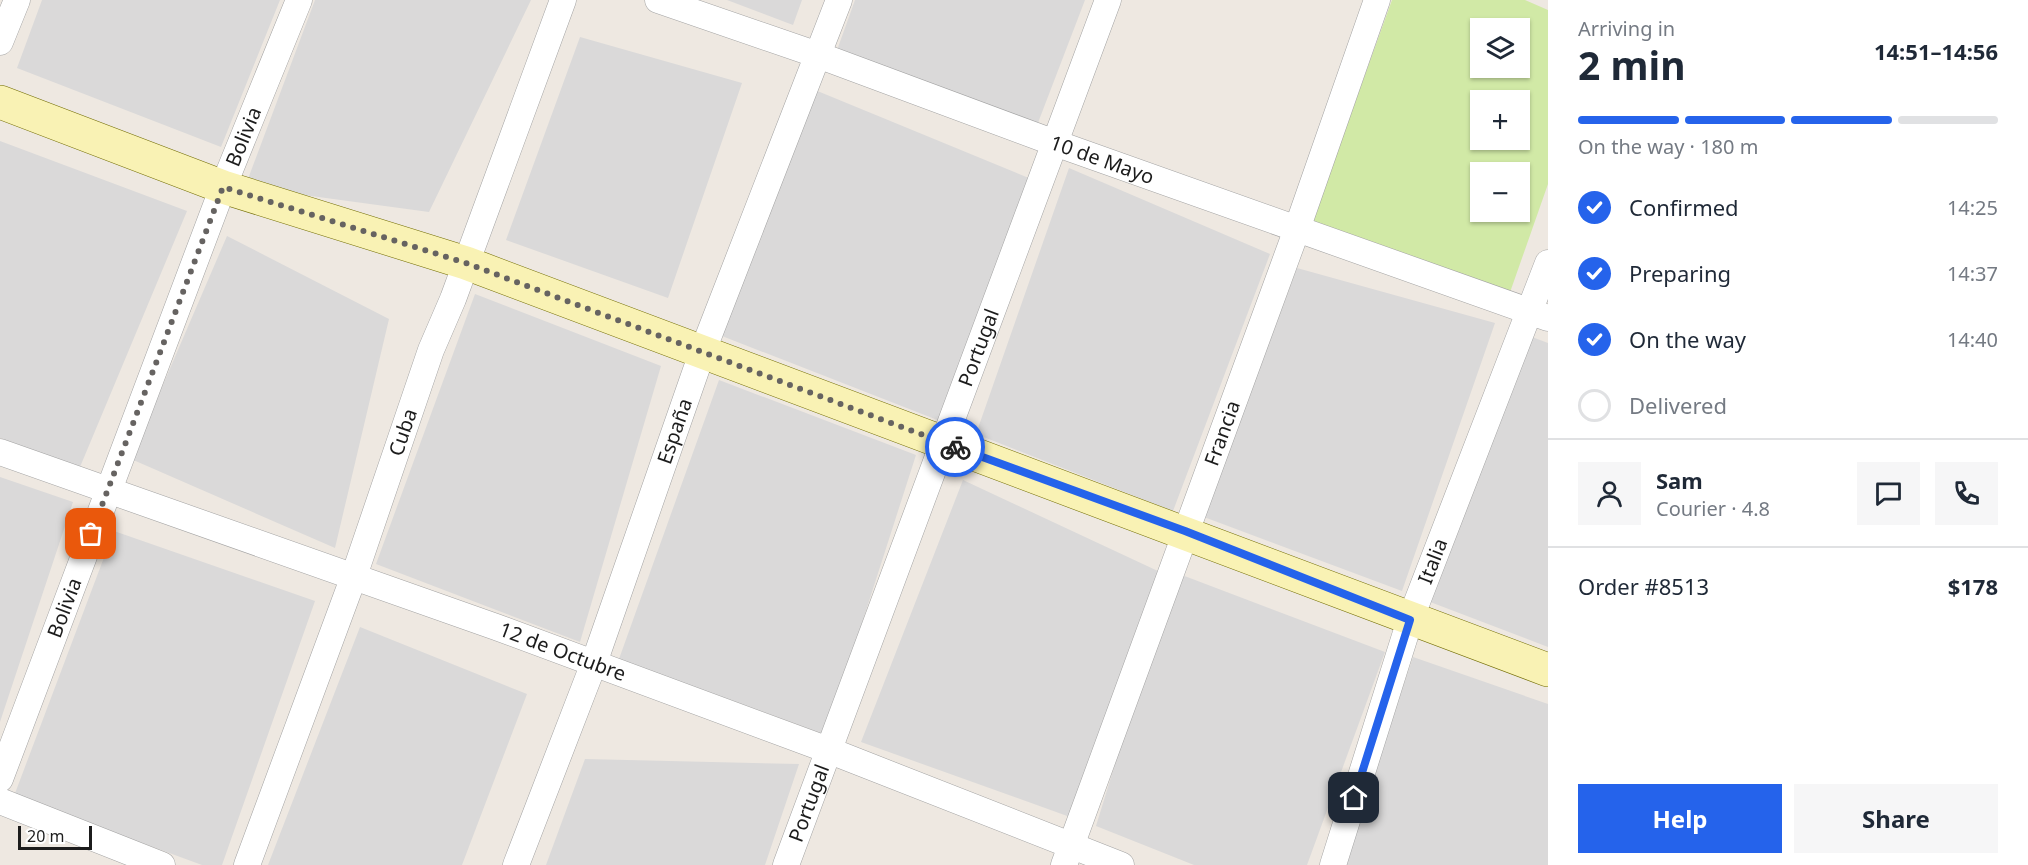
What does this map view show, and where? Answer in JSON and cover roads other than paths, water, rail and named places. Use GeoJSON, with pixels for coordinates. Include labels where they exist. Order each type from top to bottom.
{"type":"FeatureCollection","features":[{"type":"Feature","properties":{"kind":"street"},"geometry":{"type":"LineString","coordinates":[[0,42],[16,0]]}},
{"type":"Feature","properties":{"kind":"street","name":"Bolivia"},"geometry":{"type":"LineString","coordinates":[[0,779],[107,489],[223,187],[299,0]]}},
{"type":"Feature","properties":{"kind":"street","name":"Cuba"},"geometry":{"type":"LineString","coordinates":[[247,865],[354,576],[431,350],[466,263],[563,0]]}},
{"type":"Feature","properties":{"kind":"street","name":"10 de Mayo"},"geometry":{"type":"LineString","coordinates":[[658,0],[818,55],[1055,143],[1539,314]]}},
{"type":"Feature","properties":{"kind":"street","name":"España"},"geometry":{"type":"LineString","coordinates":[[516,865],[594,663],[702,353],[839,0]]}},
{"type":"Feature","properties":{"kind":"street","name":"Portugal"},"geometry":{"type":"LineString","coordinates":[[786,865],[945,444],[1108,0]]}},
{"type":"Feature","properties":{"kind":"street","name":"Francia"},"geometry":{"type":"LineString","coordinates":[[1068,856],[1297,229],[1377,0]]}},
{"type":"Feature","properties":{"kind":"street"},"geometry":{"type":"LineString","coordinates":[[0,102],[223,187],[466,263],[945,444],[1185,531],[1410,620],[1548,670]]}},
{"type":"Feature","properties":{"kind":"street","name":"Italia"},"geometry":{"type":"LineString","coordinates":[[1333,865],[1410,620],[1539,314],[1548,263]]}},
{"type":"Feature","properties":{"kind":"street","name":"12 de Octubre"},"geometry":{"type":"LineString","coordinates":[[0,452],[354,576],[828,750],[1068,856],[1121,865]]}},
{"type":"Feature","properties":{"kind":"street"},"geometry":{"type":"LineString","coordinates":[[0,801],[162,865]]}}]}
